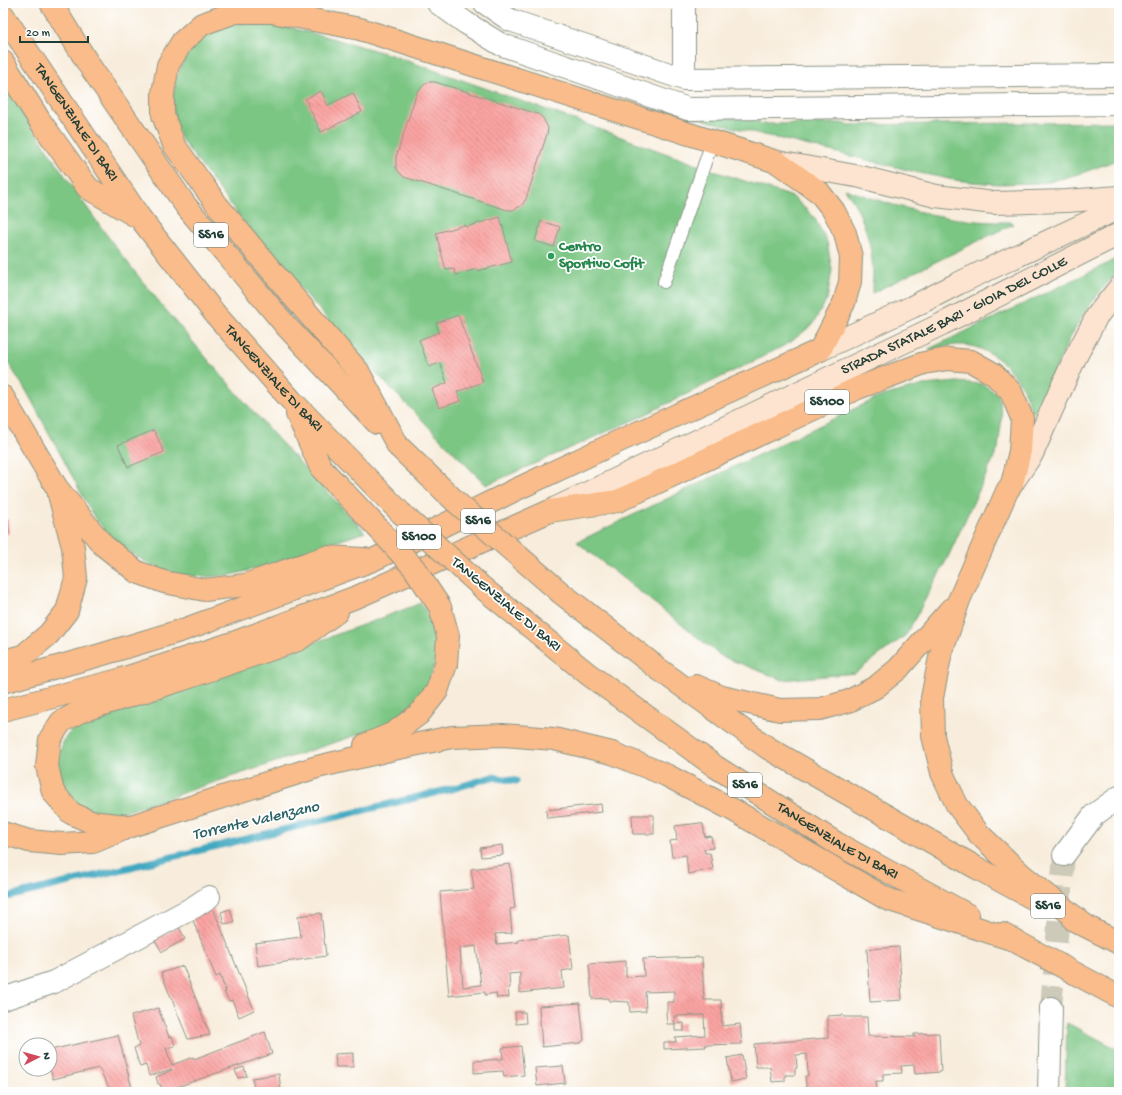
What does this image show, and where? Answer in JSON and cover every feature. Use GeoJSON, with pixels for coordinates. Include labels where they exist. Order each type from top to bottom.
{"type":"FeatureCollection","features":[{"type":"Feature","properties":{"kind":"highway","name":"SS16"},"geometry":{"type":"LineString","coordinates":[[51,3],[89,65],[186,206],[287,327],[398,446],[456,502],[561,593],[660,670],[768,748],[977,868],[1119,943]]}},
{"type":"Feature","properties":{"kind":"highway"},"geometry":{"type":"LineString","coordinates":[[303,3],[360,29],[777,162],[819,192],[834,211],[845,233],[851,257],[850,282],[844,303],[820,350]]}},
{"type":"Feature","properties":{"kind":"highway"},"geometry":{"type":"LineString","coordinates":[[360,29],[272,12],[236,12],[202,24],[182,42],[168,65],[163,92],[163,115],[174,145],[218,206],[291,294],[358,371],[398,446]]}},
{"type":"Feature","properties":{"kind":"highway","name":"TANGENZIALE DI BARI"},"geometry":{"type":"LineString","coordinates":[[3,15],[140,218],[216,315],[290,400],[401,513],[484,589],[588,674],[716,767],[836,843],[1119,997]]}},
{"type":"Feature","properties":{"kind":"highway"},"geometry":{"type":"LineString","coordinates":[[3,62],[40,121],[88,188],[140,218]]}},
{"type":"Feature","properties":{"kind":"highway","name":"SS100"},"geometry":{"type":"LineString","coordinates":[[3,682],[183,630],[373,560],[535,481],[820,350]]}},
{"type":"Feature","properties":{"kind":"highway","name":"SS100"},"geometry":{"type":"LineString","coordinates":[[3,710],[127,677],[233,643],[359,596],[550,511],[618,501],[858,388],[924,363],[948,359],[971,361],[994,374],[1011,392],[1022,418],[1020,451],[1009,488]]}},
{"type":"Feature","properties":{"kind":"highway"},"geometry":{"type":"LineString","coordinates":[[3,397],[57,488],[103,545],[137,572],[164,582],[205,590],[245,585],[326,557],[373,560]]}},
{"type":"Feature","properties":{"kind":"highway"},"geometry":{"type":"LineString","coordinates":[[290,400],[322,468],[414,568],[440,607],[448,636],[446,664],[437,690],[419,714],[394,733],[317,767]]}},
{"type":"Feature","properties":{"kind":"highway"},"geometry":{"type":"LineString","coordinates":[[3,661],[22,656],[49,634],[67,611],[76,578],[73,547],[57,488]]}},
{"type":"Feature","properties":{"kind":"highway"},"geometry":{"type":"LineString","coordinates":[[1009,488],[961,596],[940,657],[932,698],[933,736],[942,773],[957,805],[979,834],[1021,874],[1086,926]]}},
{"type":"Feature","properties":{"kind":"highway"},"geometry":{"type":"LineString","coordinates":[[131,826],[91,822],[71,813],[53,792],[46,766],[50,739],[61,722],[81,710],[181,680],[298,640],[359,596]]}},
{"type":"Feature","properties":{"kind":"highway"},"geometry":{"type":"LineString","coordinates":[[660,670],[722,697],[780,710],[820,709],[849,701],[876,687],[898,669],[961,596]]}},
{"type":"Feature","properties":{"kind":"highway"},"geometry":{"type":"LineString","coordinates":[[3,833],[29,841],[62,844],[93,842],[131,826],[317,767],[394,749],[452,737],[503,735],[554,739],[612,753],[666,775],[735,811],[887,899],[1014,940]]}},
{"type":"Feature","properties":{"kind":"main road"},"geometry":{"type":"LineString","coordinates":[[777,162],[861,177],[936,196],[994,203],[1067,201],[1119,197]]}},
{"type":"Feature","properties":{"kind":"main road","name":"STRADA STATALE BARI - GIOIA DEL COLLE"},"geometry":{"type":"LineString","coordinates":[[820,350],[1119,208]]}},
{"type":"Feature","properties":{"kind":"main road","name":"STRADA STATALE BARI - GIOIA DEL COLLE"},"geometry":{"type":"LineString","coordinates":[[550,511],[942,324],[1119,234]]}},
{"type":"Feature","properties":{"kind":"main road"},"geometry":{"type":"LineString","coordinates":[[1009,488],[1032,454],[1074,360],[1097,316],[1119,288]]}},
{"type":"Feature","properties":{"kind":"street"},"geometry":{"type":"LineString","coordinates":[[438,3],[466,23],[500,44],[688,109],[1119,104]]}},
{"type":"Feature","properties":{"kind":"street"},"geometry":{"type":"LineString","coordinates":[[485,3],[510,20],[684,80],[1119,75]]}},
{"type":"Feature","properties":{"kind":"street"},"geometry":{"type":"LineString","coordinates":[[684,3],[684,80]]}},
{"type":"Feature","properties":{"kind":"street"},"geometry":{"type":"LineString","coordinates":[[1064,855],[1094,815],[1119,797]]}},
{"type":"Feature","properties":{"kind":"street"},"geometry":{"type":"LineString","coordinates":[[3,999],[54,982],[210,897]]}},
{"type":"Feature","properties":{"kind":"street"},"geometry":{"type":"LineString","coordinates":[[1049,1092],[1051,1008]]}},
{"type":"Feature","properties":{"kind":"lane"},"geometry":{"type":"LineString","coordinates":[[664,282],[712,142]]}},
{"type":"Feature","properties":{"kind":"green space","name":"Centro Sportivo Cofit"},"geometry":{"type":"Polygon","coordinates":[[[239,23],[271,23],[388,54],[717,172],[793,197],[814,217],[827,242],[832,270],[827,299],[813,324],[791,342],[638,418],[486,485],[367,364],[253,234],[181,139],[175,121],[174,97],[175,86],[182,64],[196,45],[209,34],[239,23]]]}},
{"type":"Feature","properties":{"kind":"green space"},"geometry":{"type":"Polygon","coordinates":[[[3,81],[66,178],[135,272],[259,418],[365,532],[255,569],[231,575],[206,577],[180,575],[156,568],[131,553],[110,537],[93,515],[27,392],[3,355],[3,81]]]}},
{"type":"Feature","properties":{"kind":"green space"},"geometry":{"type":"Polygon","coordinates":[[[691,117],[759,119],[759,124],[842,123],[849,125],[1116,122],[1119,123],[1119,159],[1082,173],[1049,182],[997,184],[973,182],[954,180],[920,173],[691,117]]]}},
{"type":"Feature","properties":{"kind":"green space"},"geometry":{"type":"Polygon","coordinates":[[[845,189],[893,205],[935,215],[973,221],[1012,222],[1013,224],[872,293],[873,266],[868,239],[859,213],[845,189]]]}},
{"type":"Feature","properties":{"kind":"green space"},"geometry":{"type":"Polygon","coordinates":[[[1119,258],[1119,270],[1094,300],[1078,323],[1059,360],[1038,412],[1031,411],[1027,398],[1014,374],[1004,364],[982,349],[969,346],[952,345],[930,351],[929,349],[1119,258]]]}},
{"type":"Feature","properties":{"kind":"green space"},"geometry":{"type":"Polygon","coordinates":[[[957,382],[982,384],[998,394],[1002,416],[998,449],[947,559],[906,635],[855,673],[783,680],[721,656],[577,542],[879,397],[924,385],[957,382]]]}},
{"type":"Feature","properties":{"kind":"green space"},"geometry":{"type":"Polygon","coordinates":[[[421,603],[434,630],[436,640],[435,663],[426,686],[419,696],[412,705],[389,723],[375,729],[116,814],[99,813],[83,808],[73,800],[66,790],[60,775],[60,751],[67,736],[84,720],[295,649],[421,603]]]}},
{"type":"Feature","properties":{"kind":"green space"},"geometry":{"type":"Polygon","coordinates":[[[1067,1023],[1119,1050],[1119,1092],[1065,1092],[1067,1023]]]}},
{"type":"Feature","properties":{"kind":"building"},"geometry":{"type":"Polygon","coordinates":[[[428,82],[435,82],[538,114],[543,118],[548,128],[547,134],[526,199],[523,204],[513,210],[507,210],[404,177],[399,172],[396,168],[396,157],[417,92],[428,82]]]}},
{"type":"Feature","properties":{"kind":"building"},"geometry":{"type":"Polygon","coordinates":[[[321,91],[328,105],[353,93],[362,112],[321,132],[305,99],[321,91]]]}},
{"type":"Feature","properties":{"kind":"building"},"geometry":{"type":"Polygon","coordinates":[[[500,217],[512,262],[456,275],[454,269],[446,270],[436,233],[465,225],[466,227],[500,217]]]}},
{"type":"Feature","properties":{"kind":"building"},"geometry":{"type":"Polygon","coordinates":[[[541,221],[560,227],[554,247],[535,241],[541,221]]]}},
{"type":"Feature","properties":{"kind":"building"},"geometry":{"type":"Polygon","coordinates":[[[458,315],[483,382],[457,392],[461,401],[439,408],[432,389],[447,383],[440,363],[429,367],[419,340],[439,332],[436,323],[458,315]]]}},
{"type":"Feature","properties":{"kind":"building"},"geometry":{"type":"Polygon","coordinates":[[[154,430],[164,452],[128,467],[118,445],[154,430]]]}},
{"type":"Feature","properties":{"kind":"building"},"geometry":{"type":"Polygon","coordinates":[[[3,519],[8,519],[9,534],[3,535],[3,519]]]}},
{"type":"Feature","properties":{"kind":"building"},"geometry":{"type":"Polygon","coordinates":[[[601,804],[602,812],[547,818],[546,810],[601,804]]]}},
{"type":"Feature","properties":{"kind":"building"},"geometry":{"type":"Polygon","coordinates":[[[632,815],[654,815],[654,834],[633,834],[632,815]]]}},
{"type":"Feature","properties":{"kind":"building"},"geometry":{"type":"Polygon","coordinates":[[[700,823],[703,824],[705,837],[711,836],[713,848],[704,849],[705,853],[710,853],[713,869],[688,874],[686,855],[672,857],[670,841],[677,840],[675,826],[700,823]]]}},
{"type":"Feature","properties":{"kind":"building"},"geometry":{"type":"Polygon","coordinates":[[[502,845],[503,855],[481,857],[480,848],[502,845]]]}},
{"type":"Feature","properties":{"kind":"building"},"geometry":{"type":"Polygon","coordinates":[[[510,864],[515,908],[510,909],[512,933],[495,934],[497,944],[519,942],[518,940],[569,935],[573,969],[562,971],[564,988],[520,993],[520,973],[509,974],[509,997],[497,998],[496,993],[485,995],[485,992],[449,996],[440,892],[474,889],[471,869],[510,864]],[[476,946],[460,948],[463,987],[481,985],[476,946]]]}},
{"type":"Feature","properties":{"kind":"building"},"geometry":{"type":"Polygon","coordinates":[[[213,908],[254,1010],[239,1017],[232,1000],[229,1001],[224,992],[226,992],[220,975],[216,977],[192,918],[213,908]]]}},
{"type":"Feature","properties":{"kind":"building"},"geometry":{"type":"Polygon","coordinates":[[[230,909],[234,922],[224,924],[221,912],[230,909]]]}},
{"type":"Feature","properties":{"kind":"building"},"geometry":{"type":"Polygon","coordinates":[[[321,913],[326,956],[258,966],[255,943],[301,937],[298,916],[321,913]]]}},
{"type":"Feature","properties":{"kind":"building"},"geometry":{"type":"Polygon","coordinates":[[[179,927],[185,939],[162,952],[154,939],[179,927]]]}},
{"type":"Feature","properties":{"kind":"building"},"geometry":{"type":"Polygon","coordinates":[[[899,947],[902,1000],[870,1002],[867,949],[899,947]]]}},
{"type":"Feature","properties":{"kind":"building"},"geometry":{"type":"Polygon","coordinates":[[[702,957],[704,1000],[721,1000],[722,1026],[740,1024],[742,1044],[705,1045],[706,1047],[664,1049],[664,1042],[676,1042],[675,1037],[705,1035],[704,1015],[674,1016],[675,1024],[667,1024],[666,1012],[667,1002],[674,1002],[674,991],[645,992],[646,1011],[630,1012],[629,1002],[609,1001],[609,998],[592,999],[589,964],[626,961],[626,977],[644,976],[643,959],[702,957]]]}},
{"type":"Feature","properties":{"kind":"building"},"geometry":{"type":"Polygon","coordinates":[[[183,966],[210,1035],[188,1039],[161,973],[183,966]]]}},
{"type":"Feature","properties":{"kind":"building"},"geometry":{"type":"Polygon","coordinates":[[[580,1003],[584,1040],[580,1043],[542,1047],[539,1006],[580,1003]]]}},
{"type":"Feature","properties":{"kind":"building"},"geometry":{"type":"Polygon","coordinates":[[[158,1008],[169,1037],[172,1036],[175,1046],[166,1048],[172,1065],[193,1057],[194,1059],[265,1032],[272,1054],[177,1087],[180,1092],[163,1092],[156,1077],[172,1069],[149,1076],[146,1065],[140,1067],[134,1048],[139,1046],[131,1016],[158,1008]]]}},
{"type":"Feature","properties":{"kind":"building"},"geometry":{"type":"Polygon","coordinates":[[[515,1012],[525,1012],[526,1023],[516,1024],[515,1012]]]}},
{"type":"Feature","properties":{"kind":"building"},"geometry":{"type":"Polygon","coordinates":[[[843,1015],[844,1017],[867,1017],[868,1036],[914,1037],[914,1034],[939,1033],[941,1072],[915,1074],[914,1065],[901,1066],[902,1073],[883,1074],[883,1081],[876,1081],[877,1092],[807,1092],[805,1076],[808,1076],[807,1054],[796,1055],[797,1068],[795,1068],[795,1075],[785,1075],[785,1081],[772,1082],[770,1067],[756,1067],[754,1044],[828,1038],[828,1016],[843,1015]]]}},
{"type":"Feature","properties":{"kind":"building"},"geometry":{"type":"Polygon","coordinates":[[[684,1023],[684,1031],[675,1031],[675,1024],[684,1023]]]}},
{"type":"Feature","properties":{"kind":"building"},"geometry":{"type":"Polygon","coordinates":[[[118,1035],[133,1092],[111,1092],[99,1068],[53,1079],[52,1077],[58,1077],[58,1048],[118,1035]]]}},
{"type":"Feature","properties":{"kind":"building"},"geometry":{"type":"Polygon","coordinates":[[[521,1046],[524,1075],[504,1077],[503,1071],[474,1073],[474,1061],[503,1059],[502,1048],[521,1046]]]}},
{"type":"Feature","properties":{"kind":"building"},"geometry":{"type":"Polygon","coordinates":[[[353,1053],[353,1067],[336,1067],[335,1054],[353,1053]]]}},
{"type":"Feature","properties":{"kind":"building"},"geometry":{"type":"Polygon","coordinates":[[[742,1055],[746,1079],[731,1082],[727,1058],[742,1055]]]}},
{"type":"Feature","properties":{"kind":"building"},"geometry":{"type":"Polygon","coordinates":[[[563,1066],[565,1083],[537,1086],[535,1068],[563,1066]]]}},
{"type":"Feature","properties":{"kind":"building"},"geometry":{"type":"Polygon","coordinates":[[[244,1067],[247,1076],[238,1078],[235,1070],[244,1067]]]}},
{"type":"Feature","properties":{"kind":"building"},"geometry":{"type":"Polygon","coordinates":[[[279,1074],[281,1092],[255,1092],[252,1078],[279,1074]]]}},
{"type":"Feature","properties":{"kind":"waterway","name":"Torrente Valenzano"},"geometry":{"type":"LineString","coordinates":[[3,897],[455,788],[492,777],[516,781]]}},
{"type":"Feature","properties":{"kind":"tunnel"},"geometry":{"type":"LineString","coordinates":[[1051,1008],[1064,855]]}},
{"type":"Feature","properties":{"kind":"place","name":"Centro Sportivo Cofit"},"geometry":{"type":"Point","coordinates":[551,256]}}]}
